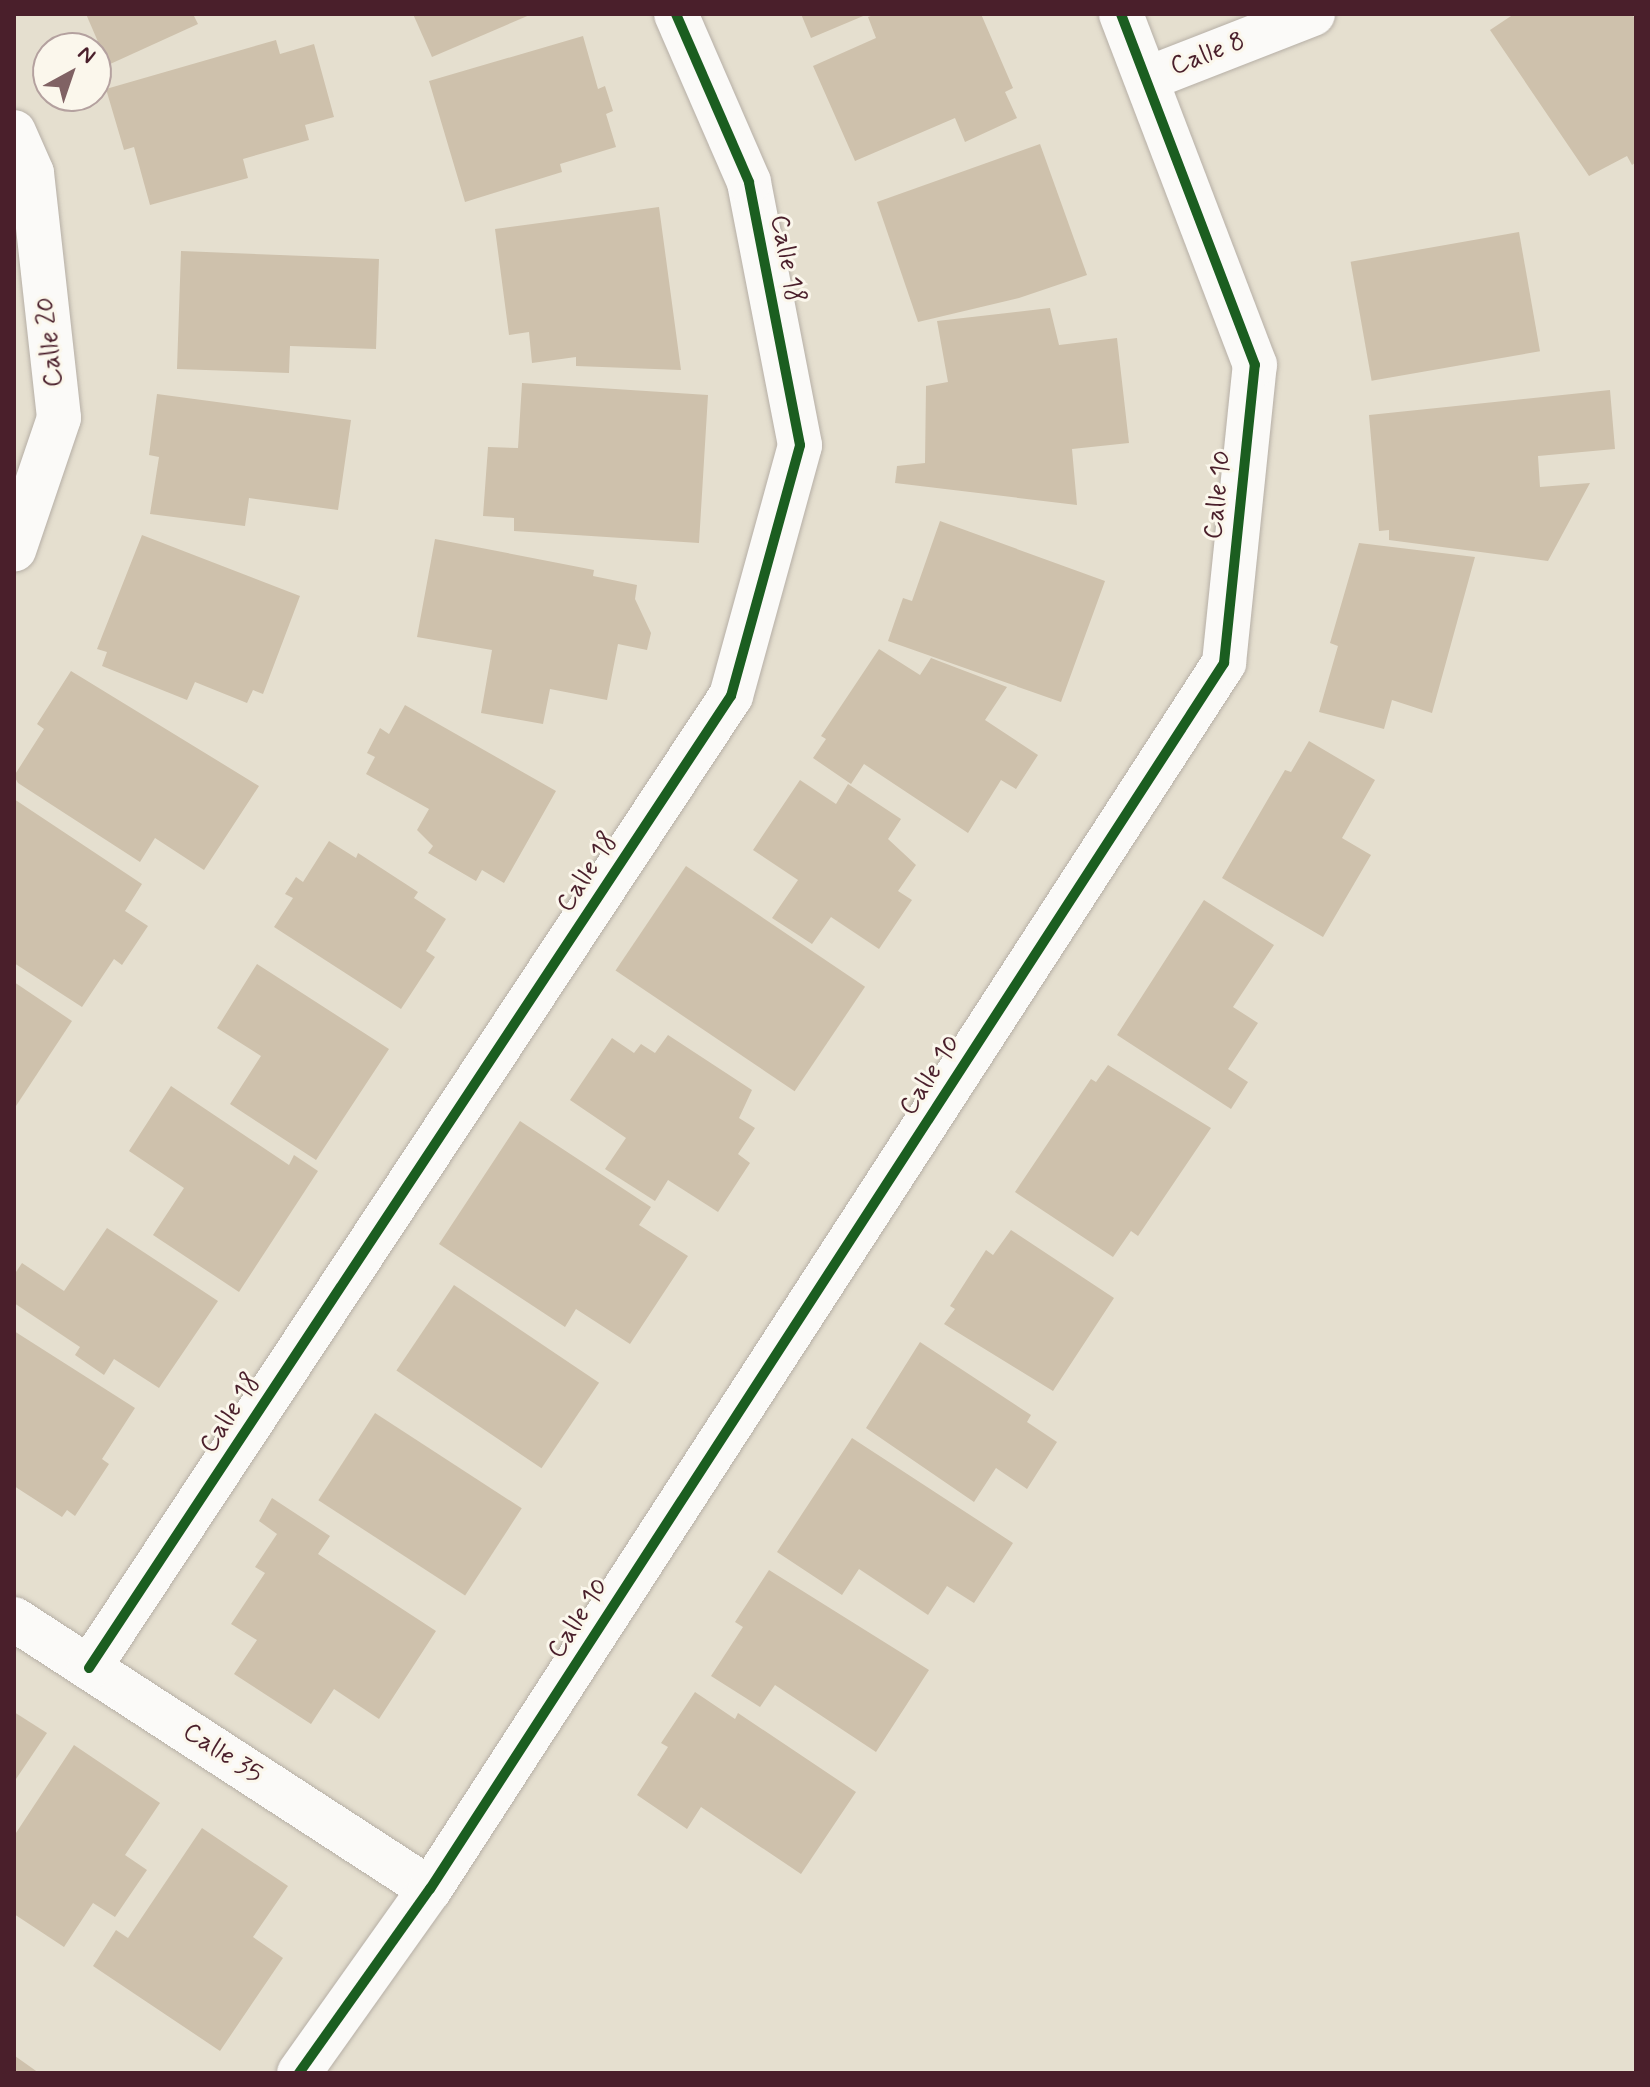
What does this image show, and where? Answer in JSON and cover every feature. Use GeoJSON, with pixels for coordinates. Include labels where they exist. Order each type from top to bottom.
{"type":"FeatureCollection","features":[{"type":"Feature","properties":{"kind":"street","name":"Calle 18"},"geometry":{"type":"LineString","coordinates":[[89,1668],[731,696],[800,445],[749,182],[676,14]]}},
{"type":"Feature","properties":{"kind":"street","name":"Calle 10"},"geometry":{"type":"LineString","coordinates":[[299,2073],[430,1889],[1224,663],[1255,365],[1149,78],[1121,14]]}},
{"type":"Feature","properties":{"kind":"street","name":"Calle 8"},"geometry":{"type":"LineString","coordinates":[[1149,78],[1313,14]]}},
{"type":"Feature","properties":{"kind":"street","name":"Calle 20"},"geometry":{"type":"LineString","coordinates":[[14,132],[32,173],[59,418],[14,550]]}},
{"type":"Feature","properties":{"kind":"street","name":"Calle 35"},"geometry":{"type":"LineString","coordinates":[[14,1619],[430,1889]]}},
{"type":"Feature","properties":{"kind":"building"},"geometry":{"type":"Polygon","coordinates":[[[86,14],[193,14],[198,24],[112,63],[112,32],[94,32],[86,14]]]}},
{"type":"Feature","properties":{"kind":"building"},"geometry":{"type":"Polygon","coordinates":[[[413,14],[532,14],[432,57],[413,14]]]}},
{"type":"Feature","properties":{"kind":"building"},"geometry":{"type":"Polygon","coordinates":[[[801,14],[868,14],[811,38],[801,14]]]}},
{"type":"Feature","properties":{"kind":"building"},"geometry":{"type":"Polygon","coordinates":[[[876,14],[981,14],[1013,88],[1005,92],[1017,118],[965,142],[955,118],[855,161],[813,66],[876,38],[868,17],[876,14]]]}},
{"type":"Feature","properties":{"kind":"building"},"geometry":{"type":"Polygon","coordinates":[[[1514,14],[1632,14],[1636,21],[1636,162],[1632,165],[1627,156],[1589,176],[1490,30],[1514,14]]]}},
{"type":"Feature","properties":{"kind":"building"},"geometry":{"type":"Polygon","coordinates":[[[583,36],[598,89],[605,86],[613,111],[606,114],[616,147],[560,164],[562,172],[465,202],[429,81],[583,36]]]}},
{"type":"Feature","properties":{"kind":"building"},"geometry":{"type":"Polygon","coordinates":[[[276,40],[280,54],[314,44],[334,117],[305,125],[309,140],[243,159],[248,178],[150,205],[134,147],[124,150],[112,109],[112,87],[276,40]]]}},
{"type":"Feature","properties":{"kind":"building"},"geometry":{"type":"Polygon","coordinates":[[[1040,144],[1087,275],[1019,298],[918,322],[877,202],[1040,144]]]}},
{"type":"Feature","properties":{"kind":"building"},"geometry":{"type":"Polygon","coordinates":[[[659,207],[681,370],[576,366],[576,357],[532,363],[529,332],[509,335],[495,229],[659,207]]]}},
{"type":"Feature","properties":{"kind":"building"},"geometry":{"type":"Polygon","coordinates":[[[1519,232],[1540,351],[1372,381],[1351,262],[1519,232]]]}},
{"type":"Feature","properties":{"kind":"building"},"geometry":{"type":"Polygon","coordinates":[[[181,251],[379,259],[376,349],[290,346],[289,373],[177,369],[181,251]]]}},
{"type":"Feature","properties":{"kind":"building"},"geometry":{"type":"Polygon","coordinates":[[[1050,308],[1059,345],[1117,338],[1129,443],[1072,449],[1077,505],[895,483],[897,466],[925,463],[926,386],[948,382],[937,321],[1050,308]]]}},
{"type":"Feature","properties":{"kind":"building"},"geometry":{"type":"Polygon","coordinates":[[[522,383],[708,395],[699,543],[514,531],[514,518],[483,516],[488,447],[518,448],[522,383]]]}},
{"type":"Feature","properties":{"kind":"building"},"geometry":{"type":"Polygon","coordinates":[[[1610,390],[1615,449],[1538,456],[1540,487],[1590,483],[1548,561],[1389,540],[1389,530],[1379,531],[1369,415],[1610,390]]]}},
{"type":"Feature","properties":{"kind":"building"},"geometry":{"type":"Polygon","coordinates":[[[157,394],[351,420],[338,510],[249,498],[245,526],[150,514],[159,457],[149,455],[157,394]]]}},
{"type":"Feature","properties":{"kind":"building"},"geometry":{"type":"Polygon","coordinates":[[[940,521],[1105,581],[1061,702],[888,641],[903,598],[912,601],[940,521]]]}},
{"type":"Feature","properties":{"kind":"building"},"geometry":{"type":"Polygon","coordinates":[[[142,535],[300,596],[263,694],[253,690],[247,703],[195,682],[187,700],[102,666],[107,652],[97,649],[142,535]]]}},
{"type":"Feature","properties":{"kind":"building"},"geometry":{"type":"Polygon","coordinates":[[[435,539],[594,570],[593,576],[637,585],[635,599],[651,633],[647,650],[618,644],[607,700],[550,689],[543,724],[481,713],[492,650],[417,637],[435,539]]]}},
{"type":"Feature","properties":{"kind":"building"},"geometry":{"type":"Polygon","coordinates":[[[1359,543],[1475,557],[1432,713],[1392,700],[1384,729],[1319,712],[1338,646],[1330,643],[1359,543]]]}},
{"type":"Feature","properties":{"kind":"building"},"geometry":{"type":"Polygon","coordinates":[[[879,649],[920,675],[931,658],[1007,687],[985,720],[1038,755],[1016,789],[1001,780],[968,833],[864,764],[851,784],[813,758],[826,739],[821,736],[879,649]]]}},
{"type":"Feature","properties":{"kind":"building"},"geometry":{"type":"Polygon","coordinates":[[[71,671],[259,786],[204,870],[155,838],[140,862],[18,783],[14,776],[44,729],[37,724],[71,671]]]}},
{"type":"Feature","properties":{"kind":"building"},"geometry":{"type":"Polygon","coordinates":[[[405,705],[556,791],[504,883],[482,870],[476,881],[428,853],[433,846],[417,830],[429,809],[366,774],[375,757],[367,753],[380,728],[389,734],[405,705]]]}},
{"type":"Feature","properties":{"kind":"building"},"geometry":{"type":"Polygon","coordinates":[[[1309,741],[1375,780],[1342,838],[1371,855],[1323,937],[1222,878],[1285,770],[1291,772],[1309,741]]]}},
{"type":"Feature","properties":{"kind":"building"},"geometry":{"type":"Polygon","coordinates":[[[800,780],[836,804],[848,784],[901,819],[888,839],[916,865],[898,891],[912,900],[879,949],[831,917],[812,944],[772,918],[798,880],[753,850],[800,780]]]}},
{"type":"Feature","properties":{"kind":"building"},"geometry":{"type":"Polygon","coordinates":[[[14,799],[142,884],[125,911],[148,926],[122,965],[114,959],[82,1007],[14,963],[14,799]]]}},
{"type":"Feature","properties":{"kind":"building"},"geometry":{"type":"Polygon","coordinates":[[[329,841],[356,858],[358,853],[418,892],[414,898],[446,919],[426,951],[435,957],[401,1009],[274,927],[293,898],[285,894],[296,877],[303,882],[329,841]]]}},
{"type":"Feature","properties":{"kind":"building"},"geometry":{"type":"Polygon","coordinates":[[[686,866],[865,987],[795,1091],[616,970],[686,866]]]}},
{"type":"Feature","properties":{"kind":"building"},"geometry":{"type":"Polygon","coordinates":[[[1204,900],[1274,945],[1233,1007],[1258,1023],[1228,1069],[1248,1082],[1231,1109],[1117,1035],[1204,900]]]}},
{"type":"Feature","properties":{"kind":"building"},"geometry":{"type":"Polygon","coordinates":[[[257,964],[389,1049],[316,1160],[230,1104],[261,1056],[217,1028],[257,964]]]}},
{"type":"Feature","properties":{"kind":"building"},"geometry":{"type":"Polygon","coordinates":[[[14,982],[72,1021],[14,1109],[14,982]]]}},
{"type":"Feature","properties":{"kind":"building"},"geometry":{"type":"Polygon","coordinates":[[[668,1035],[752,1090],[739,1118],[755,1128],[738,1154],[750,1163],[718,1212],[668,1180],[655,1201],[605,1169],[626,1138],[570,1100],[612,1038],[634,1053],[641,1044],[655,1053],[668,1035]]]}},
{"type":"Feature","properties":{"kind":"building"},"geometry":{"type":"Polygon","coordinates":[[[1108,1065],[1211,1128],[1138,1236],[1131,1231],[1113,1257],[1015,1192],[1091,1079],[1096,1082],[1108,1065]]]}},
{"type":"Feature","properties":{"kind":"building"},"geometry":{"type":"Polygon","coordinates":[[[171,1086],[289,1165],[294,1155],[318,1171],[239,1292],[153,1235],[184,1188],[129,1151],[171,1086]]]}},
{"type":"Feature","properties":{"kind":"building"},"geometry":{"type":"Polygon","coordinates":[[[520,1121],[651,1207],[639,1225],[688,1256],[630,1344],[576,1309],[565,1327],[439,1244],[520,1121]]]}},
{"type":"Feature","properties":{"kind":"building"},"geometry":{"type":"Polygon","coordinates":[[[107,1228],[218,1301],[159,1388],[114,1359],[104,1375],[75,1355],[80,1347],[14,1303],[14,1275],[22,1263],[64,1291],[107,1228]]]}},
{"type":"Feature","properties":{"kind":"building"},"geometry":{"type":"Polygon","coordinates":[[[1011,1230],[1114,1298],[1053,1391],[944,1324],[955,1309],[950,1306],[986,1250],[993,1255],[1011,1230]]]}},
{"type":"Feature","properties":{"kind":"building"},"geometry":{"type":"Polygon","coordinates":[[[454,1285],[599,1383],[541,1468],[396,1370],[454,1285]]]}},
{"type":"Feature","properties":{"kind":"building"},"geometry":{"type":"Polygon","coordinates":[[[14,1331],[135,1408],[102,1459],[109,1464],[75,1516],[67,1510],[62,1517],[14,1486],[14,1331]]]}},
{"type":"Feature","properties":{"kind":"building"},"geometry":{"type":"Polygon","coordinates":[[[920,1342],[1031,1415],[1027,1422],[1057,1442],[1027,1489],[996,1468],[974,1502],[866,1428],[920,1342]]]}},
{"type":"Feature","properties":{"kind":"building"},"geometry":{"type":"Polygon","coordinates":[[[375,1413],[522,1508],[465,1596],[318,1500],[375,1413]]]}},
{"type":"Feature","properties":{"kind":"building"},"geometry":{"type":"Polygon","coordinates":[[[852,1438],[1013,1543],[974,1603],[947,1586],[928,1615],[859,1569],[842,1595],[777,1552],[852,1438]]]}},
{"type":"Feature","properties":{"kind":"building"},"geometry":{"type":"Polygon","coordinates":[[[272,1498],[330,1536],[318,1554],[436,1631],[379,1719],[334,1689],[311,1724],[234,1674],[257,1640],[231,1624],[265,1573],[255,1567],[277,1534],[259,1521],[272,1498]]]}},
{"type":"Feature","properties":{"kind":"building"},"geometry":{"type":"Polygon","coordinates":[[[769,1570],[929,1670],[876,1752],[775,1685],[760,1707],[711,1676],[743,1627],[735,1622],[769,1570]]]}},
{"type":"Feature","properties":{"kind":"building"},"geometry":{"type":"Polygon","coordinates":[[[695,1692],[735,1719],[738,1713],[856,1792],[801,1874],[701,1807],[687,1829],[637,1795],[668,1747],[661,1743],[695,1692]]]}},
{"type":"Feature","properties":{"kind":"building"},"geometry":{"type":"Polygon","coordinates":[[[14,1712],[47,1733],[14,1782],[14,1712]]]}},
{"type":"Feature","properties":{"kind":"building"},"geometry":{"type":"Polygon","coordinates":[[[74,1745],[160,1803],[125,1855],[147,1870],[115,1917],[93,1903],[64,1947],[14,1914],[14,1836],[74,1745]]]}},
{"type":"Feature","properties":{"kind":"building"},"geometry":{"type":"Polygon","coordinates":[[[202,1828],[288,1886],[253,1937],[283,1958],[220,2051],[93,1966],[116,1930],[128,1938],[202,1828]]]}},
{"type":"Feature","properties":{"kind":"building"},"geometry":{"type":"Polygon","coordinates":[[[15,2056],[39,2073],[14,2073],[15,2056]]]}},
{"type":"Feature","properties":{"kind":"cycle path"},"geometry":{"type":"LineString","coordinates":[[89,1668],[731,696],[800,445],[749,182],[676,14]]}},
{"type":"Feature","properties":{"kind":"cycle path"},"geometry":{"type":"LineString","coordinates":[[299,2073],[430,1889],[1224,663],[1255,365],[1121,14]]}}]}
